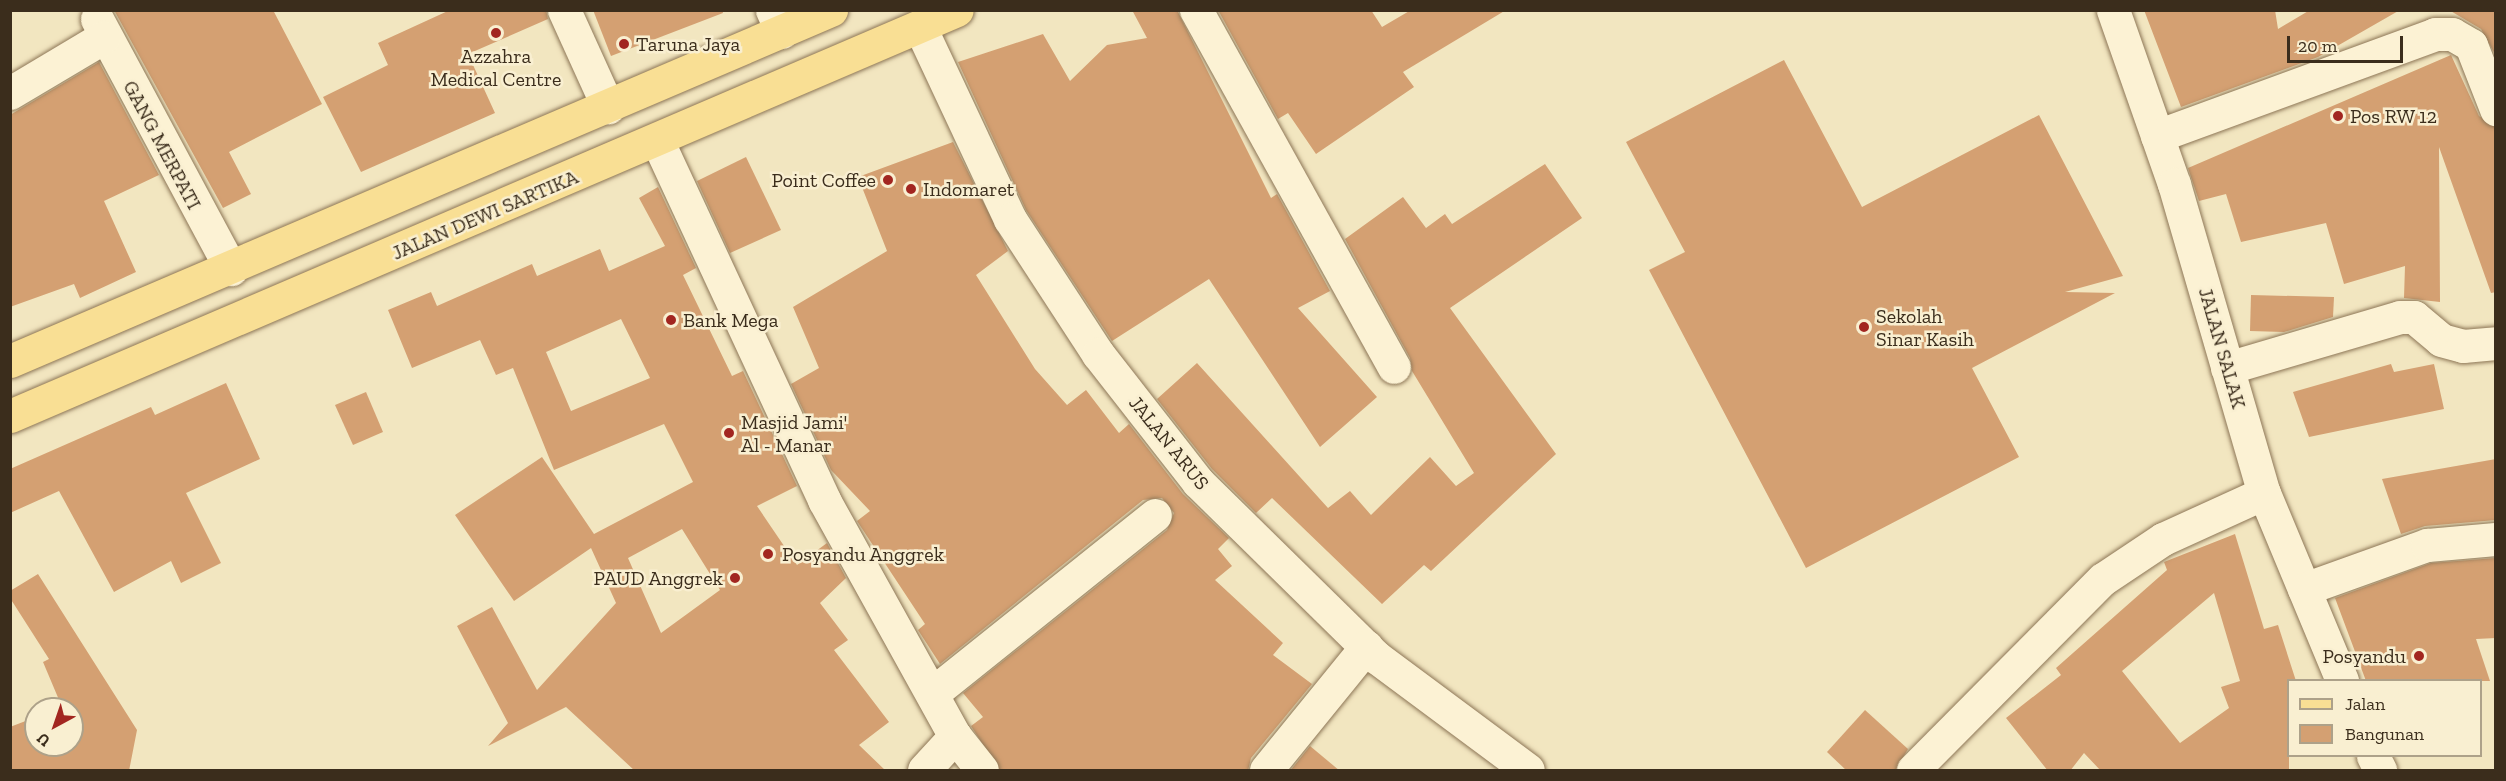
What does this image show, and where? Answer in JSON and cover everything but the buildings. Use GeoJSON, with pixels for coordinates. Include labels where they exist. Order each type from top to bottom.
{"type":"FeatureCollection","features":[{"type":"Feature","properties":{"kind":"main road"},"geometry":{"type":"LineString","coordinates":[[10,361],[608,107],[777,21],[831,10]]}},
{"type":"Feature","properties":{"kind":"main road","name":"JALAN DEWI SARTIKA"},"geometry":{"type":"LineString","coordinates":[[10,416],[658,142],[957,10]]}},
{"type":"Feature","properties":{"kind":"street"},"geometry":{"type":"LineString","coordinates":[[564,10],[608,107]]}},
{"type":"Feature","properties":{"kind":"street"},"geometry":{"type":"LineString","coordinates":[[1196,10],[1394,367]]}},
{"type":"Feature","properties":{"kind":"street","name":"JALAN SALAK"},"geometry":{"type":"LineString","coordinates":[[2113,10],[2157,136],[2264,493],[2341,679]]}},
{"type":"Feature","properties":{"kind":"street","name":"JALAN ARUS"},"geometry":{"type":"LineString","coordinates":[[920,27],[1010,219],[1098,354],[1198,482],[1366,647],[1528,771]]}},
{"type":"Feature","properties":{"kind":"street","name":"GANG MERPATI"},"geometry":{"type":"LineString","coordinates":[[10,93],[101,28],[231,269]]}},
{"type":"Feature","properties":{"kind":"street"},"geometry":{"type":"LineString","coordinates":[[2157,136],[2435,34],[2452,34],[2471,45],[2496,109]]}},
{"type":"Feature","properties":{"kind":"street"},"geometry":{"type":"LineString","coordinates":[[658,142],[824,500],[934,692],[955,736],[982,771]]}},
{"type":"Feature","properties":{"kind":"street"},"geometry":{"type":"LineString","coordinates":[[2227,368],[2400,317],[2415,317],[2441,340],[2463,346],[2496,343]]}},
{"type":"Feature","properties":{"kind":"street"},"geometry":{"type":"LineString","coordinates":[[1913,771],[2103,579],[2163,539],[2264,493]]}},
{"type":"Feature","properties":{"kind":"street"},"geometry":{"type":"LineString","coordinates":[[934,692],[1155,514]]}},
{"type":"Feature","properties":{"kind":"street"},"geometry":{"type":"LineString","coordinates":[[2304,589],[2427,545],[2496,539]]}},
{"type":"Feature","properties":{"kind":"street"},"geometry":{"type":"LineString","coordinates":[[1266,771],[1366,647]]}},
{"type":"Feature","properties":{"kind":"street"},"geometry":{"type":"LineString","coordinates":[[924,771],[955,736]]}},
{"type":"Feature","properties":{"kind":"street"},"geometry":{"type":"LineString","coordinates":[[2373,757],[2380,771]]}},
{"type":"Feature","properties":{"kind":"place","name":"Azzahra Medical Centre"},"geometry":{"type":"Point","coordinates":[496,33]}},
{"type":"Feature","properties":{"kind":"place","name":"Taruna Jaya"},"geometry":{"type":"Point","coordinates":[624,44]}},
{"type":"Feature","properties":{"kind":"place","name":"Pos RW 12"},"geometry":{"type":"Point","coordinates":[2338,116]}},
{"type":"Feature","properties":{"kind":"place","name":"Point Coffee"},"geometry":{"type":"Point","coordinates":[888,180]}},
{"type":"Feature","properties":{"kind":"place","name":"Indomaret"},"geometry":{"type":"Point","coordinates":[911,189]}},
{"type":"Feature","properties":{"kind":"place","name":"Bank Mega"},"geometry":{"type":"Point","coordinates":[671,320]}},
{"type":"Feature","properties":{"kind":"place","name":"Sekolah Sinar Kasih"},"geometry":{"type":"Point","coordinates":[1864,327]}},
{"type":"Feature","properties":{"kind":"place","name":"Masjid Jami' Al - Manar"},"geometry":{"type":"Point","coordinates":[729,433]}},
{"type":"Feature","properties":{"kind":"place","name":"Posyandu Anggrek"},"geometry":{"type":"Point","coordinates":[768,554]}},
{"type":"Feature","properties":{"kind":"place","name":"PAUD Anggrek"},"geometry":{"type":"Point","coordinates":[735,578]}},
{"type":"Feature","properties":{"kind":"place","name":"Posyandu"},"geometry":{"type":"Point","coordinates":[2419,656]}}]}
